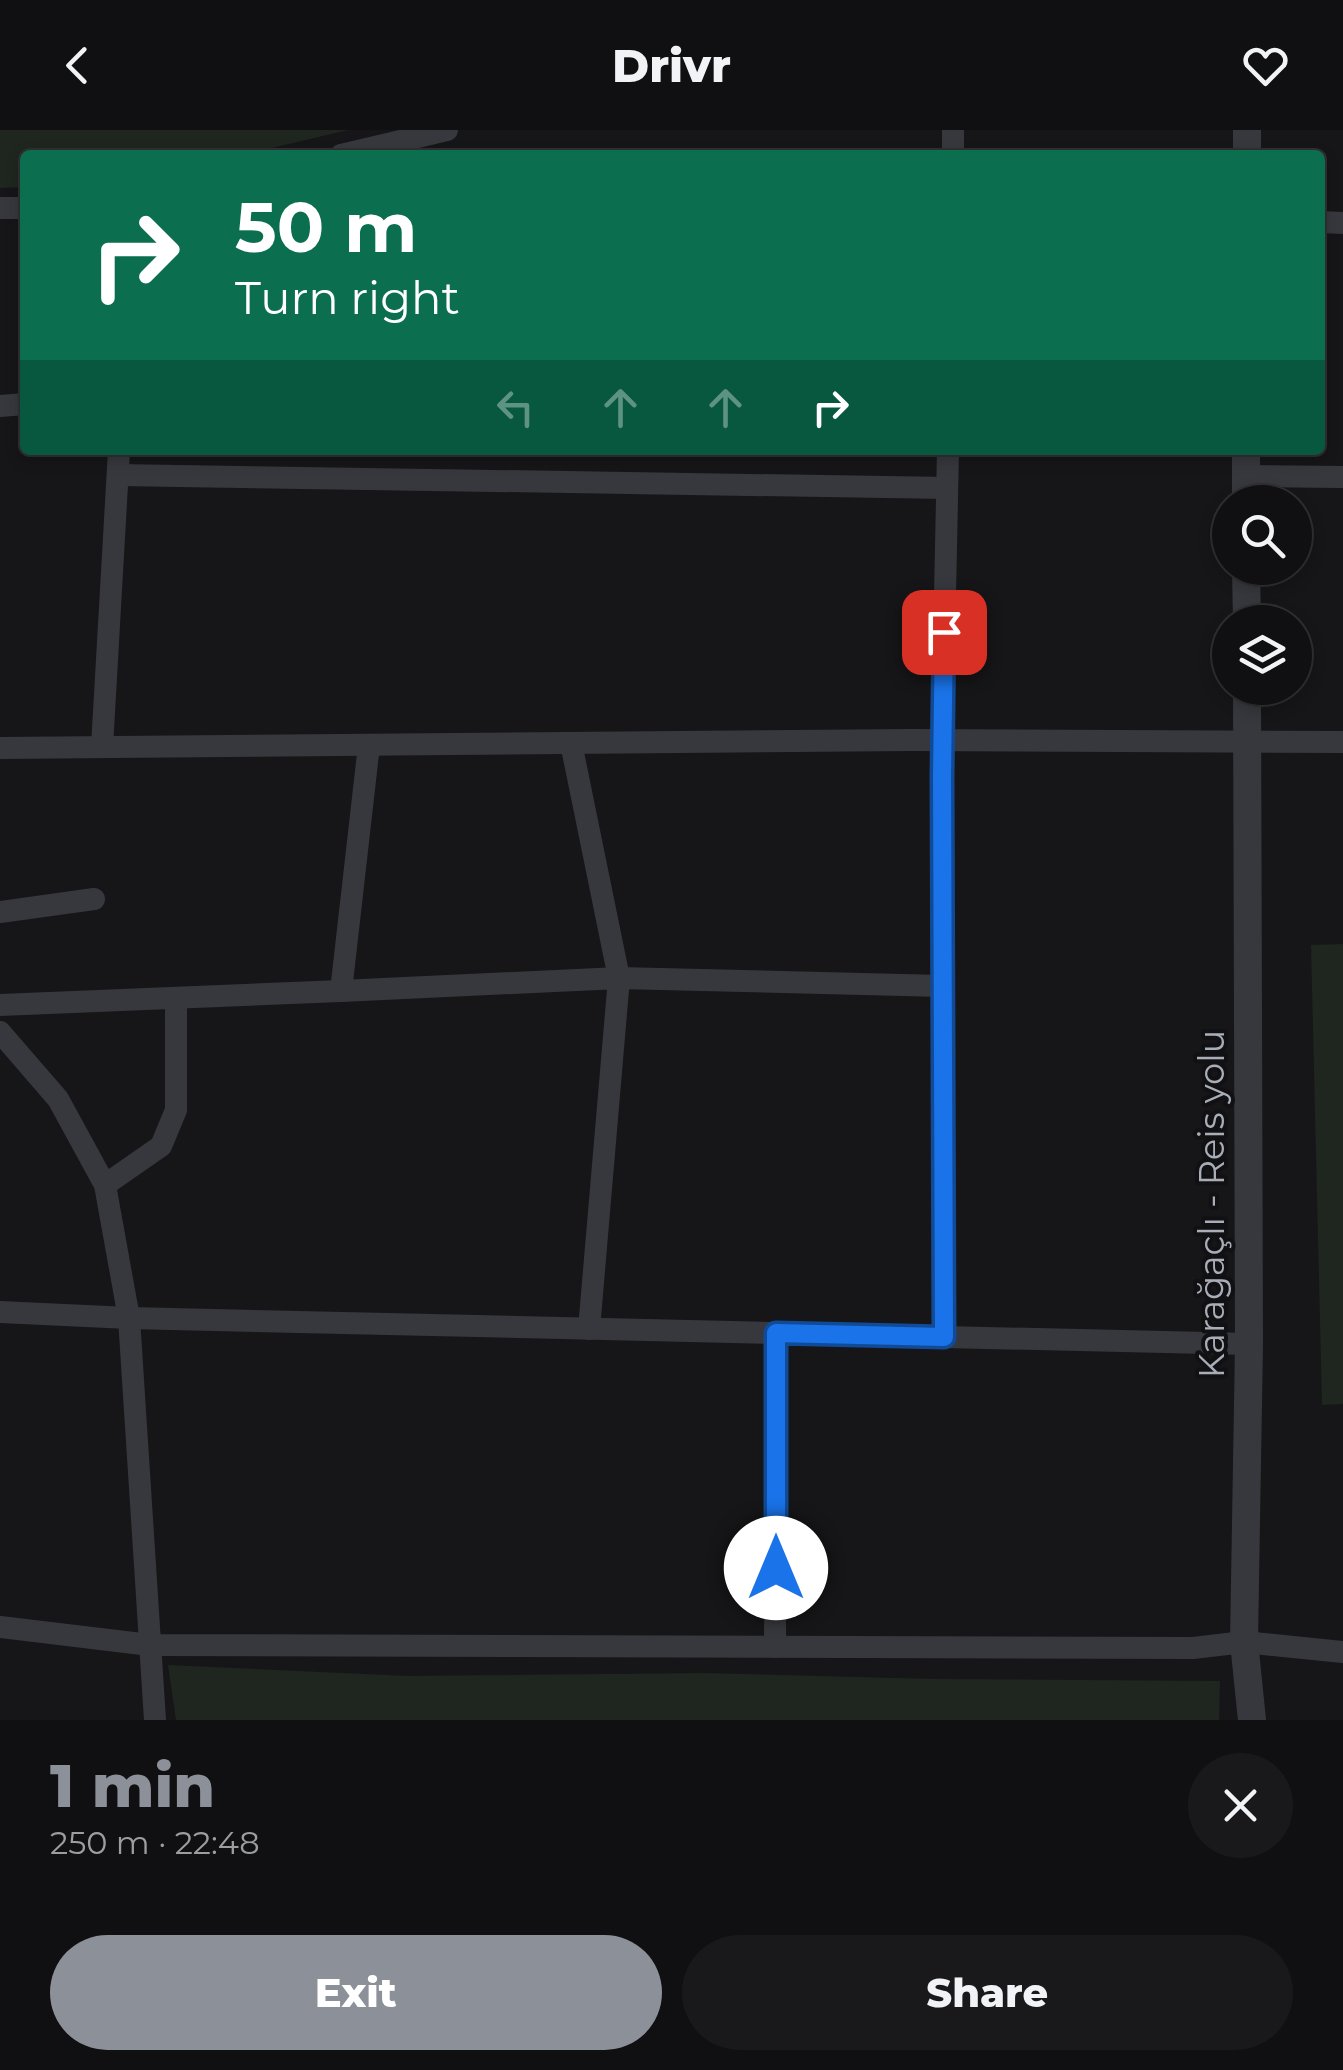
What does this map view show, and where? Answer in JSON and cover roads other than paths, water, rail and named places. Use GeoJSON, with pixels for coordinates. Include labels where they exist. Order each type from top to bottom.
{"type":"FeatureCollection","features":[{"type":"Feature","properties":{"kind":"street"},"geometry":{"type":"LineString","coordinates":[[363,150],[447,131]]}},
{"type":"Feature","properties":{"kind":"street"},"geometry":{"type":"LineString","coordinates":[[102,747],[119,455]]}},
{"type":"Feature","properties":{"kind":"street"},"geometry":{"type":"LineString","coordinates":[[944,1337],[942,740],[948,455]]}},
{"type":"Feature","properties":{"kind":"street"},"geometry":{"type":"LineString","coordinates":[[118,475],[947,488]]}},
{"type":"Feature","properties":{"kind":"street"},"geometry":{"type":"LineString","coordinates":[[1246,476],[1343,477]]}},
{"type":"Feature","properties":{"kind":"street","name":"Karağaçlı - Reis yolu"},"geometry":{"type":"LineString","coordinates":[[1247,705],[1250,1344],[1244,1642],[1252,1720]]}},
{"type":"Feature","properties":{"kind":"street"},"geometry":{"type":"LineString","coordinates":[[0,748],[942,740],[1343,742]]}},
{"type":"Feature","properties":{"kind":"street"},"geometry":{"type":"LineString","coordinates":[[571,743],[619,978],[588,1328]]}},
{"type":"Feature","properties":{"kind":"street"},"geometry":{"type":"LineString","coordinates":[[341,990],[370,745]]}},
{"type":"Feature","properties":{"kind":"street"},"geometry":{"type":"LineString","coordinates":[[0,912],[94,900]]}},
{"type":"Feature","properties":{"kind":"street"},"geometry":{"type":"LineString","coordinates":[[0,1005],[619,978],[943,986]]}},
{"type":"Feature","properties":{"kind":"street"},"geometry":{"type":"LineString","coordinates":[[105,1184],[161,1146],[176,1110],[176,999]]}},
{"type":"Feature","properties":{"kind":"street"},"geometry":{"type":"LineString","coordinates":[[0,1032],[58,1099],[105,1184],[128,1318],[155,1720]]}},
{"type":"Feature","properties":{"kind":"street"},"geometry":{"type":"LineString","coordinates":[[0,1312],[1250,1344]]}},
{"type":"Feature","properties":{"kind":"street"},"geometry":{"type":"LineString","coordinates":[[775,1647],[776,1333]]}},
{"type":"Feature","properties":{"kind":"street"},"geometry":{"type":"LineString","coordinates":[[0,1627],[150,1645],[1193,1648],[1244,1642],[1343,1652]]}}]}
